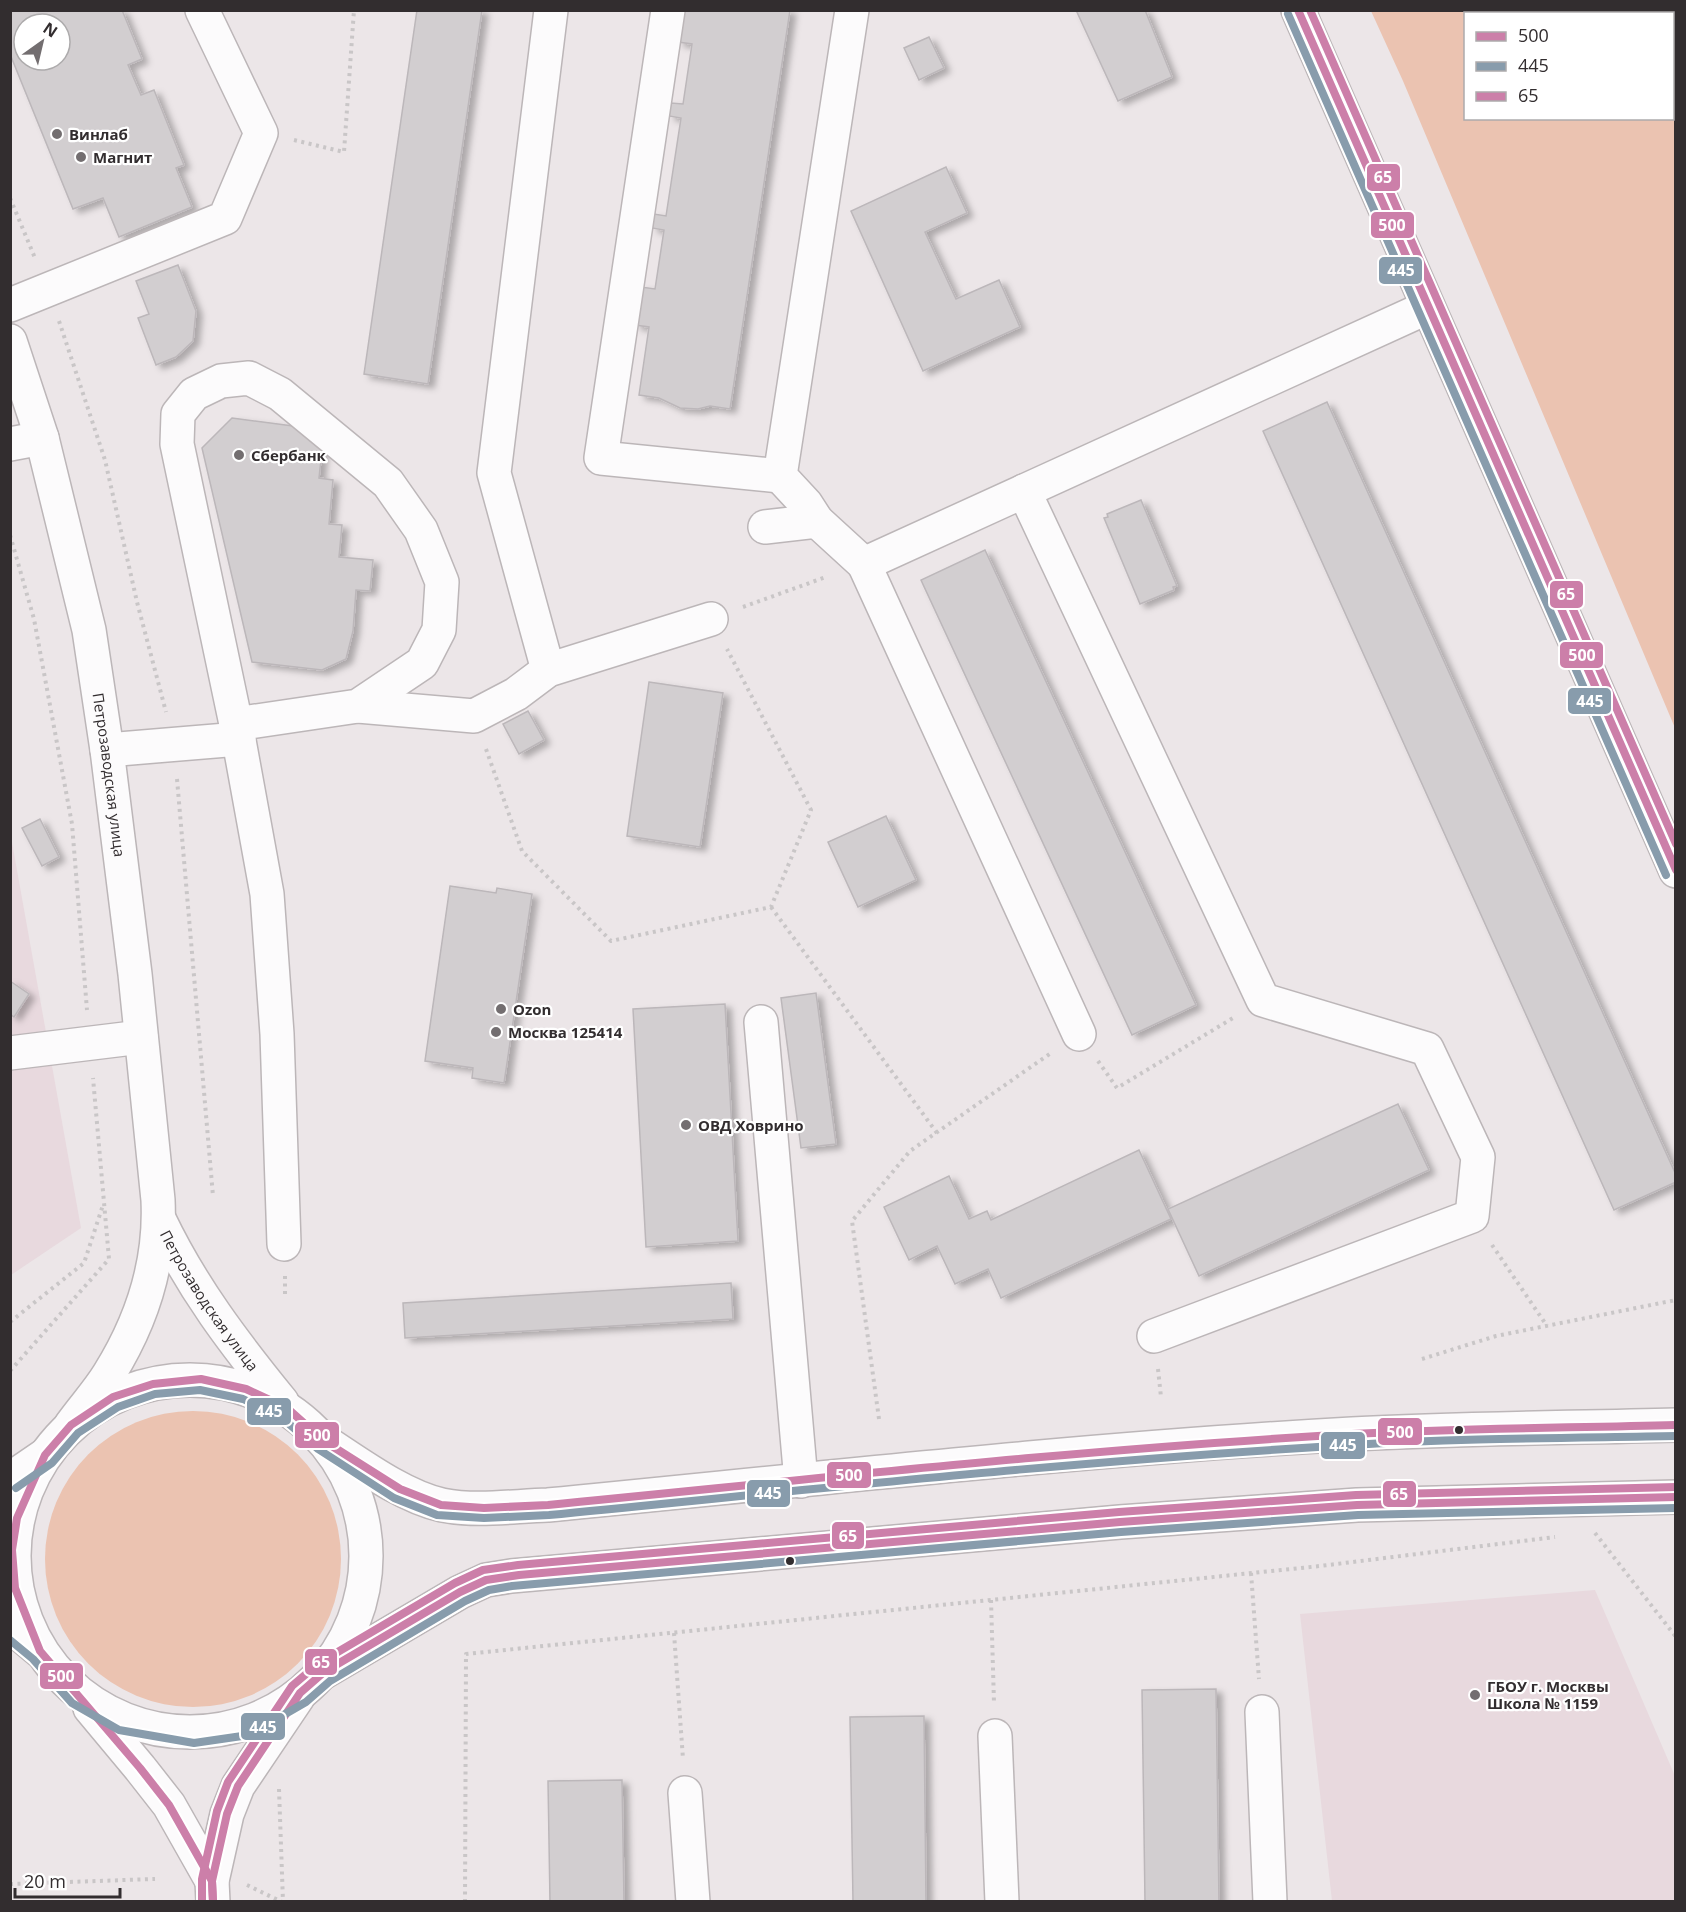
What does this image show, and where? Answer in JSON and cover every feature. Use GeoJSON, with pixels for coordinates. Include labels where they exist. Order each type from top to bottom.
{"type":"FeatureCollection","features":[{"type":"Feature","properties":{"kind":"main road"},"geometry":{"type":"LineString","coordinates":[[10,305],[225,218],[261,133],[202,10]]}},
{"type":"Feature","properties":{"kind":"main road"},"geometry":{"type":"LineString","coordinates":[[548,670],[494,473],[551,10]]}},
{"type":"Feature","properties":{"kind":"main road"},"geometry":{"type":"LineString","coordinates":[[668,10],[600,458],[780,476],[806,504],[817,521],[864,564],[1079,1034]]}},
{"type":"Feature","properties":{"kind":"main road"},"geometry":{"type":"LineString","coordinates":[[780,476],[852,10]]}},
{"type":"Feature","properties":{"kind":"main road"},"geometry":{"type":"LineString","coordinates":[[1298,10],[1676,871]]}},
{"type":"Feature","properties":{"kind":"main road"},"geometry":{"type":"LineString","coordinates":[[864,564],[1428,307]]}},
{"type":"Feature","properties":{"kind":"main road","name":"Петрозаводская улица"},"geometry":{"type":"LineString","coordinates":[[10,341],[26,441],[89,630],[107,750],[141,1037],[159,1218],[156,1258],[148,1293],[135,1327],[109,1375],[71,1425]]}},
{"type":"Feature","properties":{"kind":"main road"},"geometry":{"type":"LineString","coordinates":[[284,1244],[277,1034],[267,894],[237,731],[177,444],[178,414],[194,394],[221,381],[249,378],[280,394],[388,483],[422,530],[442,582],[439,630],[422,663],[358,706]]}},
{"type":"Feature","properties":{"kind":"main road"},"geometry":{"type":"LineString","coordinates":[[1024,491],[1263,1000],[1428,1049],[1478,1157],[1472,1216],[1154,1336]]}},
{"type":"Feature","properties":{"kind":"main road"},"geometry":{"type":"LineString","coordinates":[[765,527],[817,521]]}},
{"type":"Feature","properties":{"kind":"main road"},"geometry":{"type":"LineString","coordinates":[[107,750],[174,744],[358,706],[474,716],[516,694],[548,670],[711,619]]}},
{"type":"Feature","properties":{"kind":"main road"},"geometry":{"type":"LineString","coordinates":[[761,1022],[801,1481]]}},
{"type":"Feature","properties":{"kind":"main road"},"geometry":{"type":"LineString","coordinates":[[10,1053],[141,1037]]}},
{"type":"Feature","properties":{"kind":"main road","name":"Петрозаводская улица"},"geometry":{"type":"LineString","coordinates":[[159,1218],[175,1253],[217,1320],[287,1408]]}},
{"type":"Feature","properties":{"kind":"main road"},"geometry":{"type":"LineString","coordinates":[[10,1479],[45,1455],[71,1425],[113,1397],[153,1384],[201,1379],[246,1389],[287,1408],[324,1441],[400,1489],[441,1505],[474,1508],[548,1505],[1114,1451],[1353,1434],[1676,1425]]}},
{"type":"Feature","properties":{"kind":"main road"},"geometry":{"type":"LineString","coordinates":[[324,1441],[350,1478],[362,1513],[366,1548],[361,1599],[344,1641],[324,1672]]}},
{"type":"Feature","properties":{"kind":"main road"},"geometry":{"type":"LineString","coordinates":[[40,1651],[15,1588],[12,1550],[16,1518],[45,1455]]}},
{"type":"Feature","properties":{"kind":"main road"},"geometry":{"type":"LineString","coordinates":[[79,1695],[124,1721],[192,1733],[245,1725],[300,1693],[324,1672],[460,1592],[486,1580],[511,1576],[1120,1522],[1358,1504],[1676,1497]]}},
{"type":"Feature","properties":{"kind":"main road"},"geometry":{"type":"LineString","coordinates":[[10,1626],[40,1651],[169,1805],[213,1891]]}},
{"type":"Feature","properties":{"kind":"main road"},"geometry":{"type":"LineString","coordinates":[[213,1891],[227,1814],[238,1786],[300,1693]]}},
{"type":"Feature","properties":{"kind":"main road"},"geometry":{"type":"LineString","coordinates":[[1262,1712],[1270,1902]]}},
{"type":"Feature","properties":{"kind":"main road"},"geometry":{"type":"LineString","coordinates":[[995,1737],[1002,1902]]}},
{"type":"Feature","properties":{"kind":"main road"},"geometry":{"type":"LineString","coordinates":[[685,1793],[693,1902]]}},
{"type":"Feature","properties":{"kind":"path"},"geometry":{"type":"LineString","coordinates":[[261,133],[344,152],[354,10]]}},
{"type":"Feature","properties":{"kind":"path"},"geometry":{"type":"LineString","coordinates":[[10,198],[48,289],[105,459],[137,602],[174,744],[213,1196]]}},
{"type":"Feature","properties":{"kind":"path"},"geometry":{"type":"LineString","coordinates":[[10,536],[34,619],[72,824],[109,1259],[10,1371]]}},
{"type":"Feature","properties":{"kind":"path"},"geometry":{"type":"LineString","coordinates":[[771,907],[811,810],[711,619],[864,564]]}},
{"type":"Feature","properties":{"kind":"path"},"geometry":{"type":"LineString","coordinates":[[474,716],[522,851],[611,941],[771,907]]}},
{"type":"Feature","properties":{"kind":"path"},"geometry":{"type":"LineString","coordinates":[[771,907],[937,1133]]}},
{"type":"Feature","properties":{"kind":"path"},"geometry":{"type":"LineString","coordinates":[[879,1419],[852,1221],[910,1151],[1079,1034],[1117,1089],[1263,1000]]}},
{"type":"Feature","properties":{"kind":"path"},"geometry":{"type":"LineString","coordinates":[[10,1322],[84,1263],[103,1204]]}},
{"type":"Feature","properties":{"kind":"path"},"geometry":{"type":"LineString","coordinates":[[1472,1216],[1547,1326]]}},
{"type":"Feature","properties":{"kind":"path"},"geometry":{"type":"LineString","coordinates":[[1422,1359],[1496,1336],[1676,1300]]}},
{"type":"Feature","properties":{"kind":"path"},"geometry":{"type":"LineString","coordinates":[[1606,1532],[1594,1532],[1676,1637]]}},
{"type":"Feature","properties":{"kind":"path"},"geometry":{"type":"LineString","coordinates":[[465,1902],[466,1654],[1251,1573],[1560,1537]]}},
{"type":"Feature","properties":{"kind":"path"},"geometry":{"type":"LineString","coordinates":[[1251,1573],[1262,1712]]}},
{"type":"Feature","properties":{"kind":"path"},"geometry":{"type":"LineString","coordinates":[[991,1600],[995,1737]]}},
{"type":"Feature","properties":{"kind":"path"},"geometry":{"type":"LineString","coordinates":[[674,1634],[685,1793]]}},
{"type":"Feature","properties":{"kind":"path"},"geometry":{"type":"LineString","coordinates":[[246,1885],[282,1902],[279,1789]]}},
{"type":"Feature","properties":{"kind":"path"},"geometry":{"type":"LineString","coordinates":[[10,1884],[154,1879]]}},
{"type":"Feature","properties":{"kind":"shaded area"},"geometry":{"type":"Polygon","coordinates":[[[1371,11],[1675,11],[1675,728],[1403,81],[1371,11]]]}},
{"type":"Feature","properties":{"kind":"shaded area"},"geometry":{"type":"Polygon","coordinates":[[[10,831],[81,1228],[11,1275],[10,1275],[10,831]]]}},
{"type":"Feature","properties":{"kind":"shaded area"},"geometry":{"type":"Polygon","coordinates":[[[193,1411],[222,1414],[250,1422],[275,1436],[298,1454],[316,1477],[330,1502],[338,1530],[341,1559],[338,1588],[330,1616],[316,1641],[298,1664],[275,1682],[250,1696],[222,1704],[193,1707],[164,1704],[136,1696],[111,1682],[88,1664],[70,1641],[56,1616],[48,1588],[45,1559],[48,1530],[56,1502],[70,1477],[88,1454],[111,1436],[136,1422],[164,1414],[193,1411]]]}},
{"type":"Feature","properties":{"kind":"shaded area","name":"ГБОУ г. Москвы Школа № 1159"},"geometry":{"type":"Polygon","coordinates":[[[1595,1590],[1675,1776],[1675,1901],[1332,1901],[1300,1614],[1595,1590]]]}},
{"type":"Feature","properties":{"kind":"building"},"geometry":{"type":"Polygon","coordinates":[[[10,10],[122,10],[142,59],[128,65],[141,95],[154,90],[184,165],[176,168],[192,207],[119,237],[103,198],[73,209],[17,72],[72,72],[72,12],[12,12],[12,59],[10,10]]]}},
{"type":"Feature","properties":{"kind":"building"},"geometry":{"type":"Polygon","coordinates":[[[417,10],[482,10],[428,384],[364,374],[417,10]]]}},
{"type":"Feature","properties":{"kind":"building"},"geometry":{"type":"Polygon","coordinates":[[[683,10],[790,10],[730,409],[710,406],[698,409],[680,408],[659,398],[639,395],[649,327],[635,325],[641,287],[655,289],[664,230],[652,228],[654,214],[666,216],[681,118],[669,116],[671,103],[683,104],[692,44],[678,42],[683,10]]]}},
{"type":"Feature","properties":{"kind":"building"},"geometry":{"type":"Polygon","coordinates":[[[1076,10],[1145,10],[1172,77],[1118,101],[1076,10]]]}},
{"type":"Feature","properties":{"kind":"building"},"geometry":{"type":"Polygon","coordinates":[[[929,37],[944,68],[919,80],[904,48],[929,37]]]}},
{"type":"Feature","properties":{"kind":"building"},"geometry":{"type":"Polygon","coordinates":[[[946,167],[967,213],[925,232],[956,299],[999,280],[1020,327],[923,371],[851,211],[946,167]]]}},
{"type":"Feature","properties":{"kind":"building"},"geometry":{"type":"Polygon","coordinates":[[[178,265],[196,311],[193,341],[176,357],[156,365],[138,318],[149,314],[136,281],[178,265]]]}},
{"type":"Feature","properties":{"kind":"building"},"geometry":{"type":"Polygon","coordinates":[[[1327,402],[1676,1175],[1676,1182],[1614,1210],[1263,431],[1327,402]]]}},
{"type":"Feature","properties":{"kind":"building"},"geometry":{"type":"Polygon","coordinates":[[[232,418],[293,426],[323,440],[319,478],[333,480],[329,524],[342,525],[339,557],[373,560],[370,591],[356,590],[353,631],[346,659],[322,670],[252,662],[202,448],[232,418]]]}},
{"type":"Feature","properties":{"kind":"building"},"geometry":{"type":"Polygon","coordinates":[[[1141,500],[1177,586],[1173,587],[1174,590],[1140,604],[1104,518],[1108,517],[1107,514],[1141,500]]]}},
{"type":"Feature","properties":{"kind":"building"},"geometry":{"type":"Polygon","coordinates":[[[985,550],[1196,1005],[1132,1035],[921,580],[985,550]]]}},
{"type":"Feature","properties":{"kind":"building"},"geometry":{"type":"Polygon","coordinates":[[[649,682],[723,693],[700,847],[627,836],[649,682]]]}},
{"type":"Feature","properties":{"kind":"building"},"geometry":{"type":"Polygon","coordinates":[[[528,711],[544,740],[519,754],[503,724],[528,711]]]}},
{"type":"Feature","properties":{"kind":"building"},"geometry":{"type":"Polygon","coordinates":[[[886,816],[916,880],[858,907],[828,842],[886,816]]]}},
{"type":"Feature","properties":{"kind":"building"},"geometry":{"type":"Polygon","coordinates":[[[40,819],[59,857],[42,866],[22,828],[40,819]]]}},
{"type":"Feature","properties":{"kind":"building"},"geometry":{"type":"Polygon","coordinates":[[[450,886],[496,893],[497,888],[532,894],[504,1083],[472,1078],[473,1068],[425,1061],[450,886]]]}},
{"type":"Feature","properties":{"kind":"building"},"geometry":{"type":"Polygon","coordinates":[[[10,981],[29,994],[14,1017],[10,1014],[10,981]]]}},
{"type":"Feature","properties":{"kind":"building"},"geometry":{"type":"Polygon","coordinates":[[[816,993],[836,1144],[801,1148],[781,998],[816,993]]]}},
{"type":"Feature","properties":{"kind":"building","name":"ОВД Ховрино"},"geometry":{"type":"Polygon","coordinates":[[[725,1004],[738,1241],[646,1247],[633,1009],[725,1004]]]}},
{"type":"Feature","properties":{"kind":"building"},"geometry":{"type":"Polygon","coordinates":[[[1398,1104],[1429,1170],[1199,1276],[1168,1209],[1398,1104]]]}},
{"type":"Feature","properties":{"kind":"building"},"geometry":{"type":"Polygon","coordinates":[[[1139,1150],[1171,1219],[1001,1298],[988,1269],[955,1284],[937,1246],[909,1260],[884,1207],[949,1176],[969,1219],[987,1211],[991,1220],[1139,1150]]]}},
{"type":"Feature","properties":{"kind":"building"},"geometry":{"type":"Polygon","coordinates":[[[731,1283],[733,1319],[405,1338],[403,1303],[731,1283]]]}},
{"type":"Feature","properties":{"kind":"building"},"geometry":{"type":"Polygon","coordinates":[[[1216,1689],[1219,1902],[1145,1902],[1142,1690],[1216,1689]]]}},
{"type":"Feature","properties":{"kind":"building"},"geometry":{"type":"Polygon","coordinates":[[[924,1716],[926,1902],[853,1902],[850,1717],[924,1716]]]}},
{"type":"Feature","properties":{"kind":"building"},"geometry":{"type":"Polygon","coordinates":[[[622,1780],[624,1902],[550,1902],[548,1781],[622,1780]]]}},
{"type":"Feature","properties":{"kind":"transit line","name":"500"},"geometry":{"type":"LineString","coordinates":[[1298,10],[1676,870]]}},
{"type":"Feature","properties":{"kind":"transit line","name":"65"},"geometry":{"type":"LineString","coordinates":[[1310,10],[1676,844]]}},
{"type":"Feature","properties":{"kind":"transit line","name":"445"},"geometry":{"type":"LineString","coordinates":[[1288,14],[1666,875]]}},
{"type":"Feature","properties":{"kind":"transit line","name":"500"},"geometry":{"type":"LineString","coordinates":[[213,1902],[212,1881],[169,1805],[40,1651],[15,1588],[12,1550],[17,1518],[45,1455],[71,1425],[113,1397],[153,1384],[201,1379],[246,1389],[287,1408],[324,1441],[400,1489],[441,1505],[484,1508],[548,1505],[950,1465],[1251,1440],[1433,1430],[1676,1425]]}},
{"type":"Feature","properties":{"kind":"transit line","name":"445"},"geometry":{"type":"LineString","coordinates":[[16,1488],[52,1463],[78,1433],[118,1407],[155,1394],[200,1390],[243,1399],[281,1417],[318,1449],[394,1498],[437,1515],[484,1518],[549,1515],[950,1476],[1252,1451],[1433,1441],[1676,1436]]}},
{"type":"Feature","properties":{"kind":"transit line","name":"65"},"geometry":{"type":"LineString","coordinates":[[202,1902],[202,1879],[217,1811],[228,1782],[292,1686],[319,1663],[455,1583],[483,1570],[518,1565],[1119,1512],[1356,1495],[1676,1487]]}},
{"type":"Feature","properties":{"kind":"transit line","name":"500"},"geometry":{"type":"LineString","coordinates":[[213,1902],[212,1881],[227,1814],[238,1786],[300,1693],[324,1672],[460,1592],[486,1580],[519,1575],[1120,1522],[1357,1505],[1676,1497]]}},
{"type":"Feature","properties":{"kind":"transit line","name":"445"},"geometry":{"type":"LineString","coordinates":[[10,1640],[33,1659],[72,1703],[119,1730],[194,1743],[249,1735],[306,1702],[330,1681],[465,1601],[489,1590],[512,1586],[1121,1532],[1358,1515],[1676,1508]]}},
{"type":"Feature","properties":{"kind":"place","name":"Винлаб"},"geometry":{"type":"Point","coordinates":[57,134]}},
{"type":"Feature","properties":{"kind":"place","name":"Магнит"},"geometry":{"type":"Point","coordinates":[81,157]}},
{"type":"Feature","properties":{"kind":"place","name":"Сбербанк"},"geometry":{"type":"Point","coordinates":[239,455]}},
{"type":"Feature","properties":{"kind":"place","name":"Ozon"},"geometry":{"type":"Point","coordinates":[501,1009]}},
{"type":"Feature","properties":{"kind":"place","name":"Москва 125414"},"geometry":{"type":"Point","coordinates":[496,1032]}},
{"type":"Feature","properties":{"kind":"place","name":"ОВД Ховрино"},"geometry":{"type":"Point","coordinates":[686,1125]}},
{"type":"Feature","properties":{"kind":"place","name":"ГБОУ г. Москвы Школа № 1159"},"geometry":{"type":"Point","coordinates":[1475,1695]}}]}
